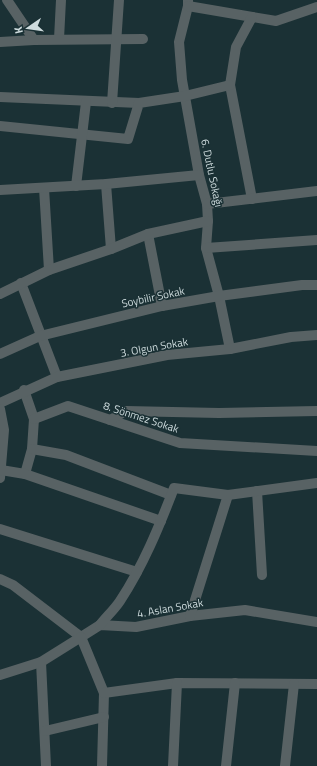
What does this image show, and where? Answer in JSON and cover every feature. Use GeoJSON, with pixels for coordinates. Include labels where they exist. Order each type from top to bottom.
{"type":"FeatureCollection","features":[{"type":"Feature","properties":{"kind":"street"},"geometry":{"type":"LineString","coordinates":[[7,0],[34,40]]}},
{"type":"Feature","properties":{"kind":"street"},"geometry":{"type":"LineString","coordinates":[[59,39],[60,0]]}},
{"type":"Feature","properties":{"kind":"street"},"geometry":{"type":"LineString","coordinates":[[112,103],[119,0]]}},
{"type":"Feature","properties":{"kind":"street"},"geometry":{"type":"LineString","coordinates":[[188,3],[276,21],[317,7]]}},
{"type":"Feature","properties":{"kind":"street","name":"6. Dutlu Sokağı"},"geometry":{"type":"LineString","coordinates":[[188,3],[179,42],[182,80],[199,175],[207,204],[208,220],[206,248],[219,296],[230,349]]}},
{"type":"Feature","properties":{"kind":"street"},"geometry":{"type":"LineString","coordinates":[[252,17],[236,47],[230,85],[252,199]]}},
{"type":"Feature","properties":{"kind":"street"},"geometry":{"type":"LineString","coordinates":[[0,42],[59,39],[142,39]]}},
{"type":"Feature","properties":{"kind":"street"},"geometry":{"type":"LineString","coordinates":[[0,97],[86,102],[139,103],[185,96],[230,85]]}},
{"type":"Feature","properties":{"kind":"street"},"geometry":{"type":"LineString","coordinates":[[76,186],[86,102]]}},
{"type":"Feature","properties":{"kind":"street"},"geometry":{"type":"LineString","coordinates":[[0,126],[128,139],[139,103]]}},
{"type":"Feature","properties":{"kind":"street"},"geometry":{"type":"LineString","coordinates":[[0,190],[106,184],[199,175]]}},
{"type":"Feature","properties":{"kind":"street"},"geometry":{"type":"LineString","coordinates":[[106,184],[111,249]]}},
{"type":"Feature","properties":{"kind":"street"},"geometry":{"type":"LineString","coordinates":[[44,188],[49,270]]}},
{"type":"Feature","properties":{"kind":"street"},"geometry":{"type":"LineString","coordinates":[[207,204],[317,191]]}},
{"type":"Feature","properties":{"kind":"street"},"geometry":{"type":"LineString","coordinates":[[0,294],[49,270],[111,249],[148,234],[208,220]]}},
{"type":"Feature","properties":{"kind":"street"},"geometry":{"type":"LineString","coordinates":[[148,234],[162,306]]}},
{"type":"Feature","properties":{"kind":"street"},"geometry":{"type":"LineString","coordinates":[[206,248],[317,240]]}},
{"type":"Feature","properties":{"kind":"street"},"geometry":{"type":"LineString","coordinates":[[21,283],[40,336],[57,377]]}},
{"type":"Feature","properties":{"kind":"street","name":"Soybilir Sokak"},"geometry":{"type":"LineString","coordinates":[[0,354],[40,336],[162,306],[219,296],[302,285],[317,285]]}},
{"type":"Feature","properties":{"kind":"street","name":"3. Olgun Sokak"},"geometry":{"type":"LineString","coordinates":[[0,403],[24,390],[57,377],[167,355],[230,349],[317,335]]}},
{"type":"Feature","properties":{"kind":"street"},"geometry":{"type":"LineString","coordinates":[[24,390],[34,419],[32,450],[26,474]]}},
{"type":"Feature","properties":{"kind":"street","name":"8. Sönmez Sokak"},"geometry":{"type":"LineString","coordinates":[[34,419],[68,406],[180,442],[317,451]]}},
{"type":"Feature","properties":{"kind":"street"},"geometry":{"type":"LineString","coordinates":[[0,409],[4,430],[0,474],[26,474],[161,521]]}},
{"type":"Feature","properties":{"kind":"street"},"geometry":{"type":"LineString","coordinates":[[110,420],[126,411],[218,413],[317,411]]}},
{"type":"Feature","properties":{"kind":"street"},"geometry":{"type":"LineString","coordinates":[[32,450],[66,455],[173,491],[228,495],[317,483]]}},
{"type":"Feature","properties":{"kind":"street"},"geometry":{"type":"LineString","coordinates":[[0,675],[41,662],[100,624],[119,602],[136,572],[161,521],[173,491]]}},
{"type":"Feature","properties":{"kind":"street"},"geometry":{"type":"LineString","coordinates":[[257,491],[262,575]]}},
{"type":"Feature","properties":{"kind":"street"},"geometry":{"type":"LineString","coordinates":[[190,616],[228,495]]}},
{"type":"Feature","properties":{"kind":"street"},"geometry":{"type":"LineString","coordinates":[[0,529],[136,572]]}},
{"type":"Feature","properties":{"kind":"street"},"geometry":{"type":"LineString","coordinates":[[0,579],[13,585],[81,636],[104,693],[102,766]]}},
{"type":"Feature","properties":{"kind":"street"},"geometry":{"type":"LineString","coordinates":[[0,588],[13,585]]}},
{"type":"Feature","properties":{"kind":"street","name":"4. Aslan Sokak"},"geometry":{"type":"LineString","coordinates":[[100,624],[136,626],[190,616],[245,610],[317,622]]}},
{"type":"Feature","properties":{"kind":"street"},"geometry":{"type":"LineString","coordinates":[[41,662],[46,766]]}},
{"type":"Feature","properties":{"kind":"street"},"geometry":{"type":"LineString","coordinates":[[104,693],[177,683],[317,684]]}},
{"type":"Feature","properties":{"kind":"street"},"geometry":{"type":"LineString","coordinates":[[173,766],[177,683]]}},
{"type":"Feature","properties":{"kind":"street"},"geometry":{"type":"LineString","coordinates":[[226,766],[235,683]]}},
{"type":"Feature","properties":{"kind":"street"},"geometry":{"type":"LineString","coordinates":[[285,766],[294,684]]}},
{"type":"Feature","properties":{"kind":"street"},"geometry":{"type":"LineString","coordinates":[[45,731],[104,718]]}}]}
